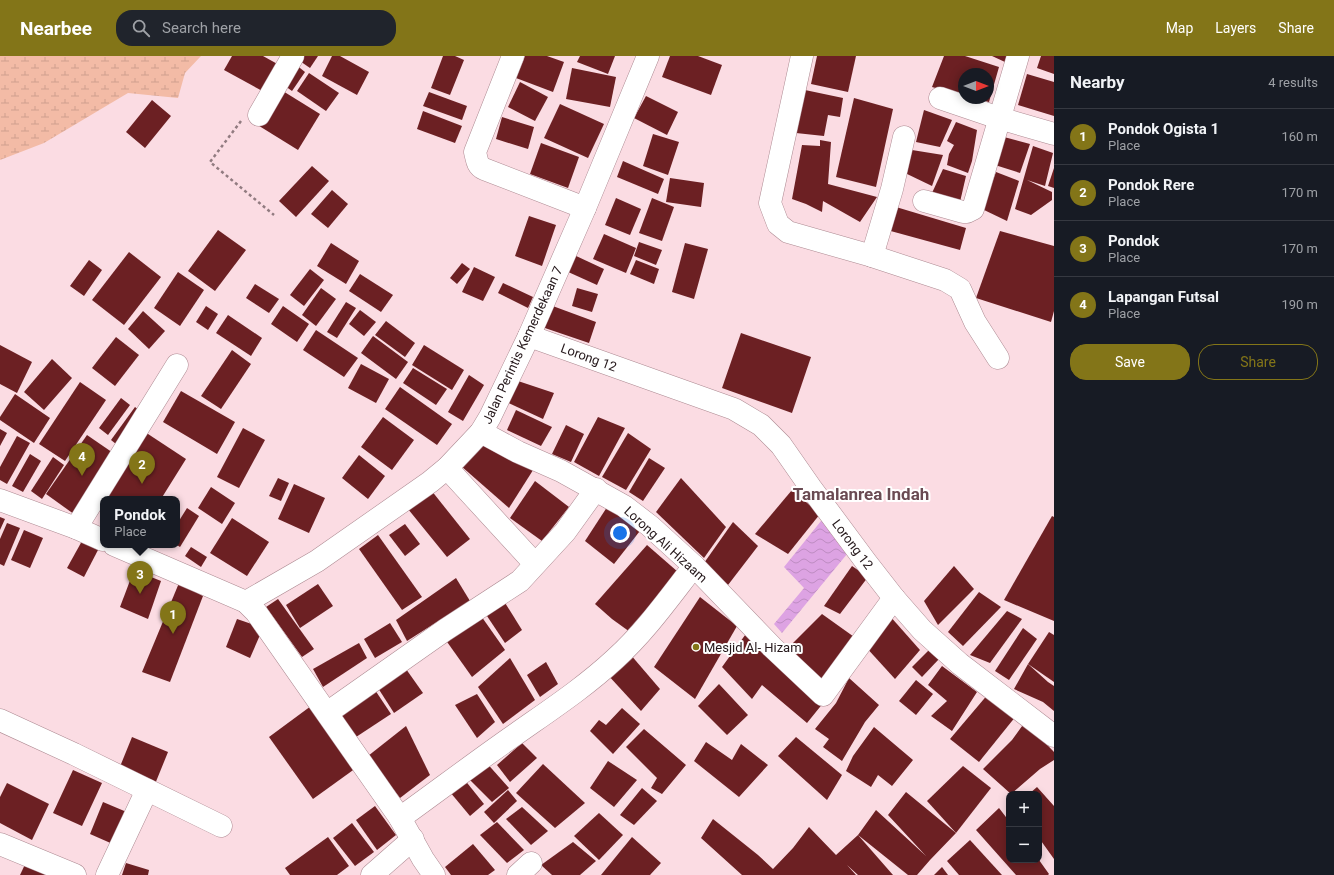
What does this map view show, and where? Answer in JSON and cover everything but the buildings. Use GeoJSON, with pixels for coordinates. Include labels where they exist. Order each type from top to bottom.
{"type":"FeatureCollection","features":[{"type":"Feature","properties":{"kind":"street"},"geometry":{"type":"LineString","coordinates":[[259,115],[293,56]]}},
{"type":"Feature","properties":{"kind":"street"},"geometry":{"type":"LineString","coordinates":[[513,56],[475,152],[477,162],[480,167],[484,169],[585,208]]}},
{"type":"Feature","properties":{"kind":"street","name":"Jalan Perintis Kemerdekaan 7"},"geometry":{"type":"LineString","coordinates":[[246,602],[317,561],[430,482],[448,468],[481,432],[529,336],[585,208],[648,56]]}},
{"type":"Feature","properties":{"kind":"street"},"geometry":{"type":"LineString","coordinates":[[802,56],[770,203],[778,224],[788,232],[872,256],[945,280],[960,289],[975,322],[998,358]]}},
{"type":"Feature","properties":{"kind":"street"},"geometry":{"type":"LineString","coordinates":[[924,201],[963,212],[973,209],[1018,56]]}},
{"type":"Feature","properties":{"kind":"street"},"geometry":{"type":"LineString","coordinates":[[940,98],[999,118],[1054,134]]}},
{"type":"Feature","properties":{"kind":"street"},"geometry":{"type":"LineString","coordinates":[[872,256],[892,189],[904,137]]}},
{"type":"Feature","properties":{"kind":"street","name":"Lorong 12"},"geometry":{"type":"LineString","coordinates":[[529,336],[734,409],[761,425],[781,445],[810,488],[894,598],[922,630],[960,664],[1054,736]]}},
{"type":"Feature","properties":{"kind":"street"},"geometry":{"type":"LineString","coordinates":[[76,528],[177,365]]}},
{"type":"Feature","properties":{"kind":"street","name":"Lorong Ali Hizaam"},"geometry":{"type":"LineString","coordinates":[[481,432],[518,452],[561,471],[596,489],[624,506],[650,526],[694,566],[772,647],[822,695],[894,598]]}},
{"type":"Feature","properties":{"kind":"street"},"geometry":{"type":"LineString","coordinates":[[448,468],[535,564]]}},
{"type":"Feature","properties":{"kind":"street"},"geometry":{"type":"LineString","coordinates":[[327,713],[445,630],[520,581],[565,532],[596,489]]}},
{"type":"Feature","properties":{"kind":"street"},"geometry":{"type":"LineString","coordinates":[[0,500],[76,528],[100,539]]}},
{"type":"Feature","properties":{"kind":"street"},"geometry":{"type":"LineString","coordinates":[[121,548],[246,602],[256,612],[400,818],[423,859],[434,875]]}},
{"type":"Feature","properties":{"kind":"street"},"geometry":{"type":"LineString","coordinates":[[400,818],[597,676],[617,658],[639,634],[694,566]]}},
{"type":"Feature","properties":{"kind":"street"},"geometry":{"type":"LineString","coordinates":[[0,720],[74,754],[222,826]]}},
{"type":"Feature","properties":{"kind":"street"},"geometry":{"type":"LineString","coordinates":[[107,875],[147,790]]}},
{"type":"Feature","properties":{"kind":"street"},"geometry":{"type":"LineString","coordinates":[[372,875],[413,839]]}},
{"type":"Feature","properties":{"kind":"street"},"geometry":{"type":"LineString","coordinates":[[0,844],[75,875]]}},
{"type":"Feature","properties":{"kind":"path"},"geometry":{"type":"LineString","coordinates":[[259,115],[240,122],[210,162],[274,215]]}},
{"type":"Feature","properties":{"kind":"green space"},"geometry":{"type":"Polygon","coordinates":[[[0,56],[201,56],[185,73],[178,98],[128,93],[44,143],[0,160],[0,56]]]}},
{"type":"Feature","properties":{"kind":"water"},"geometry":{"type":"Polygon","coordinates":[[[825,516],[852,548],[782,633],[774,624],[804,588],[784,567],[825,516]]]}},
{"type":"Feature","properties":{"kind":"place","name":"Lapangan Futsal"},"geometry":{"type":"Point","coordinates":[82,476]}},
{"type":"Feature","properties":{"kind":"place","name":"Pondok Rere"},"geometry":{"type":"Point","coordinates":[142,484]}},
{"type":"Feature","properties":{"kind":"place","name":"Pondok"},"geometry":{"type":"Point","coordinates":[140,594]}},
{"type":"Feature","properties":{"kind":"place","name":"Pondok Ogista 1"},"geometry":{"type":"Point","coordinates":[173,634]}},
{"type":"Feature","properties":{"kind":"place","name":"Mesjid Al- Hizam"},"geometry":{"type":"Point","coordinates":[696,647]}},
{"type":"Feature","properties":{"kind":"district","name":"Tamalanrea Indah"},"geometry":{"type":"Point","coordinates":[861,494]}}]}
